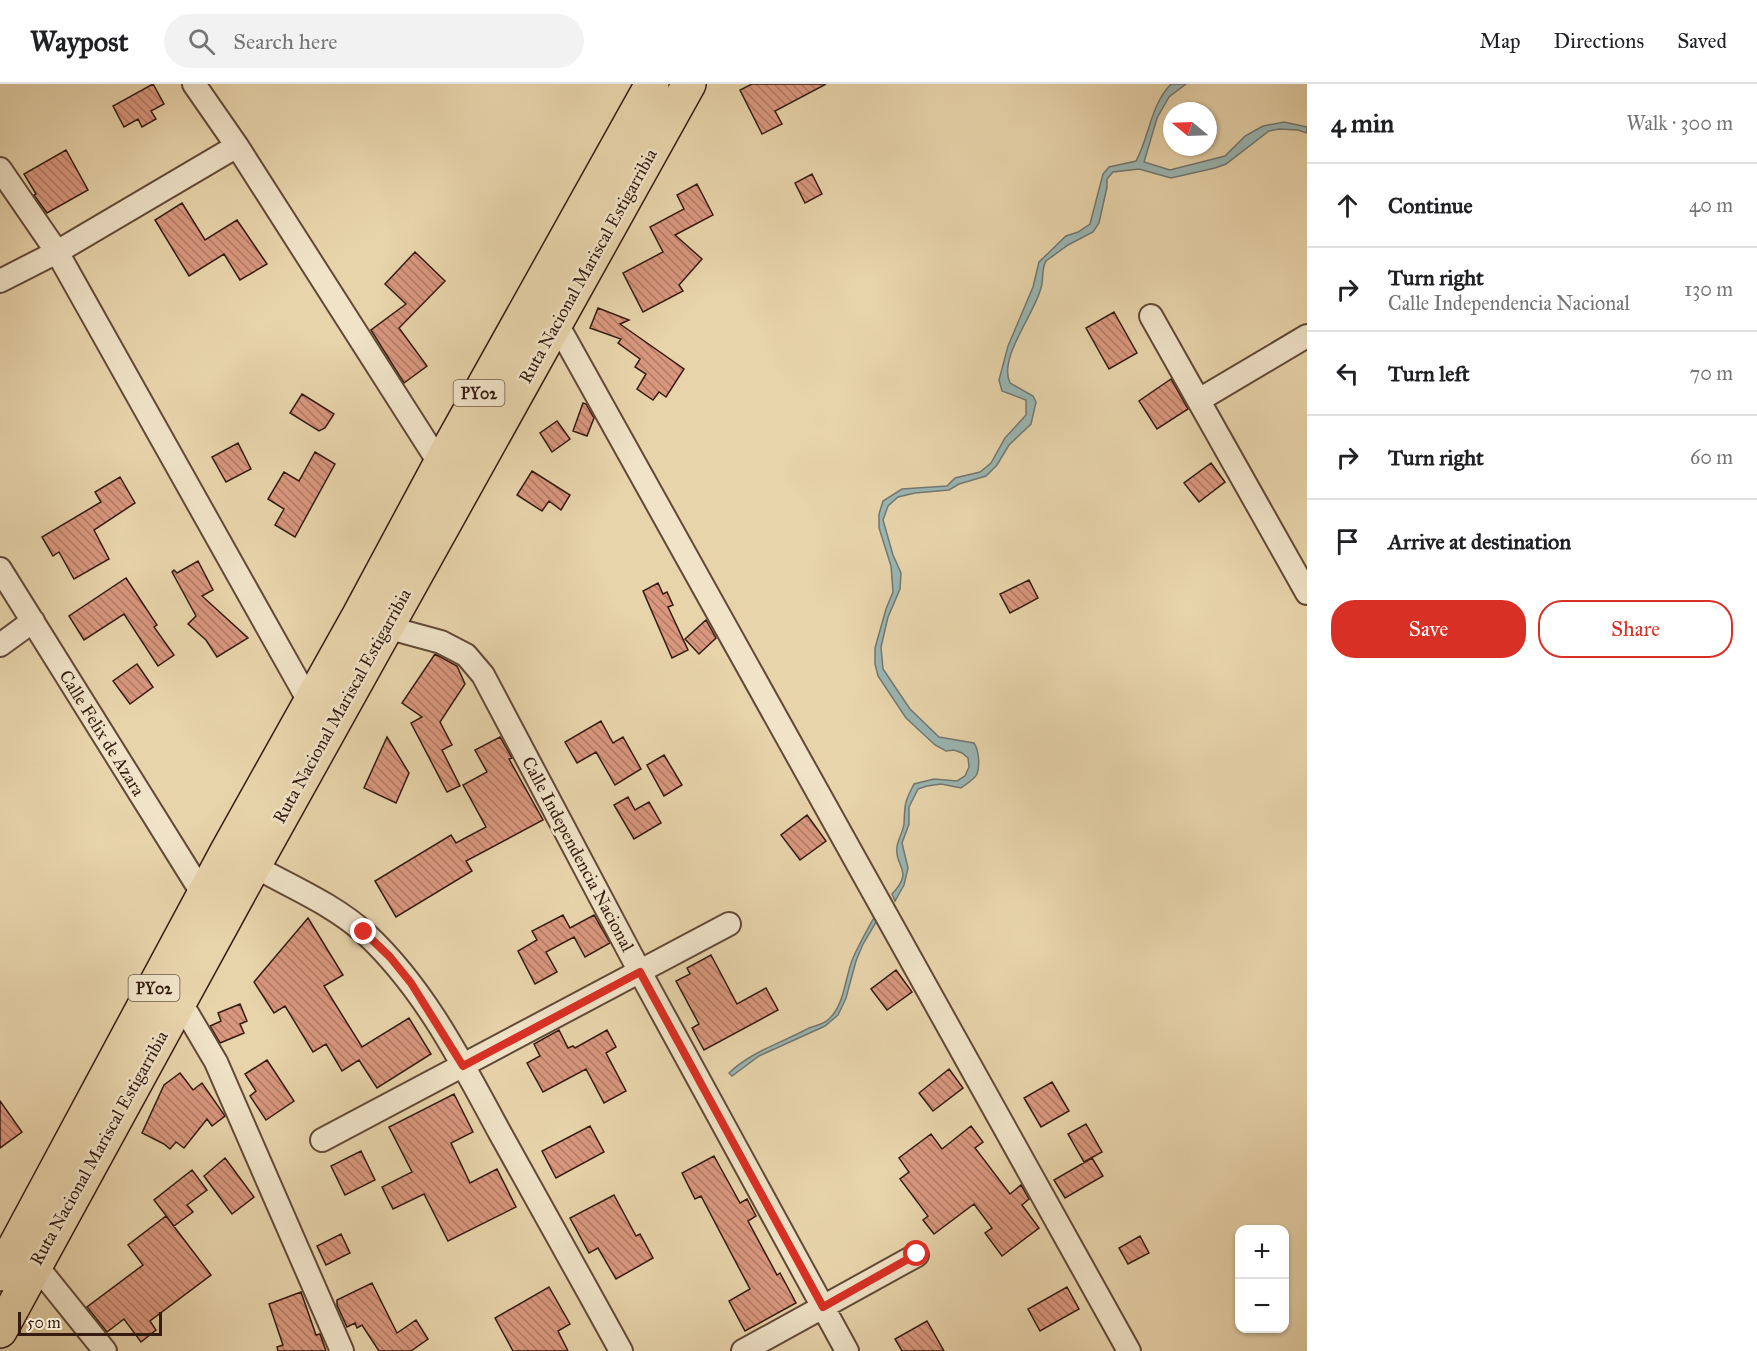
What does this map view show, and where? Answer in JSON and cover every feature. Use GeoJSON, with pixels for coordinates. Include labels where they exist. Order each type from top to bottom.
{"type":"FeatureCollection","features":[{"type":"Feature","properties":{"kind":"highway","name":"Ruta Nacional Mariscal Estigarribia"},"geometry":{"type":"LineString","coordinates":[[0,1274],[232,841],[652,84]]}},
{"type":"Feature","properties":{"kind":"highway","name":"Ruta Nacional Mariscal Estigarribia"},"geometry":{"type":"LineString","coordinates":[[0,1331],[386,627],[689,84]]}},
{"type":"Feature","properties":{"kind":"street"},"geometry":{"type":"LineString","coordinates":[[194,84],[237,146],[440,464]]}},
{"type":"Feature","properties":{"kind":"street"},"geometry":{"type":"LineString","coordinates":[[0,281],[57,252],[237,146]]}},
{"type":"Feature","properties":{"kind":"street"},"geometry":{"type":"LineString","coordinates":[[0,169],[57,252],[310,703]]}},
{"type":"Feature","properties":{"kind":"street"},"geometry":{"type":"LineString","coordinates":[[1152,316],[1307,593]]}},
{"type":"Feature","properties":{"kind":"street"},"geometry":{"type":"LineString","coordinates":[[557,324],[1129,1351]]}},
{"type":"Feature","properties":{"kind":"street"},"geometry":{"type":"LineString","coordinates":[[1199,400],[1307,336]]}},
{"type":"Feature","properties":{"kind":"street","name":"Calle Felix de Azara"},"geometry":{"type":"LineString","coordinates":[[0,569],[204,896]]}},
{"type":"Feature","properties":{"kind":"street"},"geometry":{"type":"LineString","coordinates":[[0,645],[33,621]]}},
{"type":"Feature","properties":{"kind":"street","name":"Calle Independencia Nacional"},"geometry":{"type":"LineString","coordinates":[[386,627],[441,642],[466,656],[483,675],[640,972],[847,1351]]}},
{"type":"Feature","properties":{"kind":"street"},"geometry":{"type":"LineString","coordinates":[[254,866],[331,909],[364,932],[390,957],[411,983],[463,1066],[621,1351]]}},
{"type":"Feature","properties":{"kind":"street"},"geometry":{"type":"LineString","coordinates":[[322,1140],[729,924]]}},
{"type":"Feature","properties":{"kind":"street"},"geometry":{"type":"LineString","coordinates":[[180,1001],[216,1062],[342,1351]]}},
{"type":"Feature","properties":{"kind":"street"},"geometry":{"type":"LineString","coordinates":[[743,1351],[917,1254]]}},
{"type":"Feature","properties":{"kind":"street"},"geometry":{"type":"LineString","coordinates":[[35,1264],[105,1351]]}},
{"type":"Feature","properties":{"kind":"water"},"geometry":{"type":"Polygon","coordinates":[[[1171,84],[1186,84],[1166,102],[1163,102],[1144,162],[1170,170],[1225,156],[1245,136],[1263,126],[1284,122],[1307,127],[1307,133],[1279,129],[1269,131],[1226,164],[1171,178],[1139,169],[1113,172],[1107,179],[1099,223],[1093,232],[1068,245],[1046,261],[1037,299],[1018,336],[1009,361],[1010,383],[1033,396],[1036,402],[1031,424],[1009,445],[997,465],[986,476],[959,484],[949,490],[898,497],[888,506],[883,520],[901,573],[900,589],[888,617],[881,647],[883,669],[910,709],[939,737],[974,743],[979,763],[976,776],[961,788],[941,784],[918,789],[909,807],[909,824],[902,843],[908,868],[904,885],[895,901],[892,894],[899,886],[903,874],[897,847],[908,795],[914,784],[934,779],[957,781],[965,776],[969,767],[968,758],[962,753],[954,750],[946,751],[935,745],[906,718],[878,676],[875,648],[893,592],[891,566],[879,528],[879,514],[883,501],[902,489],[947,486],[955,478],[980,472],[991,463],[1005,438],[1026,415],[1026,400],[1002,391],[999,380],[1008,346],[1033,287],[1039,262],[1066,236],[1090,224],[1103,174],[1109,167],[1136,161],[1154,111],[1171,84]]]}},
{"type":"Feature","properties":{"kind":"water"},"geometry":{"type":"Polygon","coordinates":[[[877,912],[879,917],[863,944],[846,998],[838,1015],[825,1026],[759,1056],[732,1076],[729,1073],[746,1059],[808,1028],[824,1023],[830,1018],[839,1005],[853,958],[877,912]]]}},
{"type":"Feature","properties":{"kind":"building"},"geometry":{"type":"Polygon","coordinates":[[[153,84],[164,104],[151,111],[156,119],[142,127],[138,119],[124,127],[113,106],[153,84]]]}},
{"type":"Feature","properties":{"kind":"building"},"geometry":{"type":"Polygon","coordinates":[[[752,84],[826,84],[775,111],[782,124],[762,134],[740,90],[752,84]]]}},
{"type":"Feature","properties":{"kind":"building"},"geometry":{"type":"Polygon","coordinates":[[[66,150],[88,190],[47,213],[34,195],[36,194],[24,174],[66,150]]]}},
{"type":"Feature","properties":{"kind":"building"},"geometry":{"type":"Polygon","coordinates":[[[812,174],[822,194],[805,203],[795,183],[812,174]]]}},
{"type":"Feature","properties":{"kind":"building"},"geometry":{"type":"Polygon","coordinates":[[[697,184],[713,215],[675,235],[702,259],[679,285],[683,291],[643,312],[623,273],[663,252],[650,227],[684,209],[677,195],[697,184]]]}},
{"type":"Feature","properties":{"kind":"building"},"geometry":{"type":"Polygon","coordinates":[[[182,203],[205,240],[237,220],[267,264],[240,280],[224,254],[189,276],[155,220],[182,203]]]}},
{"type":"Feature","properties":{"kind":"building"},"geometry":{"type":"Polygon","coordinates":[[[415,252],[445,281],[399,328],[427,366],[404,383],[371,330],[406,304],[385,284],[415,252]]]}},
{"type":"Feature","properties":{"kind":"building"},"geometry":{"type":"Polygon","coordinates":[[[598,308],[629,320],[620,324],[684,369],[666,397],[659,392],[653,400],[637,389],[646,374],[635,367],[640,359],[618,343],[621,339],[590,328],[598,308]]]}},
{"type":"Feature","properties":{"kind":"building"},"geometry":{"type":"Polygon","coordinates":[[[1114,312],[1137,353],[1109,369],[1086,328],[1114,312]]]}},
{"type":"Feature","properties":{"kind":"building"},"geometry":{"type":"Polygon","coordinates":[[[1171,379],[1188,409],[1157,429],[1139,401],[1171,379]]]}},
{"type":"Feature","properties":{"kind":"building"},"geometry":{"type":"Polygon","coordinates":[[[302,394],[334,414],[325,428],[319,431],[290,413],[302,394]]]}},
{"type":"Feature","properties":{"kind":"building"},"geometry":{"type":"Polygon","coordinates":[[[583,403],[586,404],[594,418],[587,436],[573,431],[583,403]]]}},
{"type":"Feature","properties":{"kind":"building"},"geometry":{"type":"Polygon","coordinates":[[[557,421],[570,439],[552,452],[540,433],[557,421]]]}},
{"type":"Feature","properties":{"kind":"building"},"geometry":{"type":"Polygon","coordinates":[[[238,443],[251,469],[226,482],[212,457],[238,443]]]}},
{"type":"Feature","properties":{"kind":"building"},"geometry":{"type":"Polygon","coordinates":[[[315,452],[335,464],[295,537],[275,525],[284,509],[268,499],[284,472],[299,481],[315,452]]]}},
{"type":"Feature","properties":{"kind":"building"},"geometry":{"type":"Polygon","coordinates":[[[1211,463],[1225,482],[1199,502],[1184,483],[1211,463]]]}},
{"type":"Feature","properties":{"kind":"building"},"geometry":{"type":"Polygon","coordinates":[[[532,471],[570,495],[561,510],[549,501],[542,511],[517,495],[532,471]]]}},
{"type":"Feature","properties":{"kind":"building"},"geometry":{"type":"Polygon","coordinates":[[[120,477],[135,503],[94,530],[109,559],[74,579],[59,552],[53,556],[42,537],[101,502],[95,492],[120,477]]]}},
{"type":"Feature","properties":{"kind":"building"},"geometry":{"type":"Polygon","coordinates":[[[198,561],[213,590],[202,596],[248,638],[217,657],[206,640],[188,624],[196,616],[172,572],[174,570],[177,573],[198,561]]]}},
{"type":"Feature","properties":{"kind":"building"},"geometry":{"type":"Polygon","coordinates":[[[126,578],[157,625],[154,627],[174,655],[158,666],[124,614],[84,640],[69,616],[126,578]]]}},
{"type":"Feature","properties":{"kind":"building"},"geometry":{"type":"Polygon","coordinates":[[[1029,580],[1038,598],[1010,613],[1000,594],[1029,580]]]}},
{"type":"Feature","properties":{"kind":"building"},"geometry":{"type":"Polygon","coordinates":[[[658,583],[663,594],[667,592],[673,605],[668,607],[688,650],[672,658],[643,591],[658,583]]]}},
{"type":"Feature","properties":{"kind":"building"},"geometry":{"type":"Polygon","coordinates":[[[706,620],[716,638],[699,654],[685,639],[706,620]]]}},
{"type":"Feature","properties":{"kind":"building"},"geometry":{"type":"Polygon","coordinates":[[[435,654],[457,666],[465,684],[440,722],[452,745],[442,750],[460,786],[447,792],[411,723],[422,717],[402,703],[435,654]]]}},
{"type":"Feature","properties":{"kind":"building"},"geometry":{"type":"Polygon","coordinates":[[[137,664],[153,687],[130,704],[113,681],[137,664]]]}},
{"type":"Feature","properties":{"kind":"building"},"geometry":{"type":"Polygon","coordinates":[[[601,721],[613,743],[623,737],[641,769],[615,785],[596,752],[577,763],[565,742],[601,721]]]}},
{"type":"Feature","properties":{"kind":"building"},"geometry":{"type":"Polygon","coordinates":[[[387,737],[409,773],[396,803],[364,788],[387,737]]]}},
{"type":"Feature","properties":{"kind":"building"},"geometry":{"type":"Polygon","coordinates":[[[500,737],[512,758],[509,759],[543,820],[466,861],[472,871],[396,917],[375,881],[451,835],[456,843],[486,827],[463,785],[487,772],[475,750],[500,737]]]}},
{"type":"Feature","properties":{"kind":"building"},"geometry":{"type":"Polygon","coordinates":[[[664,755],[682,785],[664,796],[647,765],[664,755]]]}},
{"type":"Feature","properties":{"kind":"building"},"geometry":{"type":"Polygon","coordinates":[[[628,797],[635,810],[649,802],[661,823],[634,839],[614,805],[628,797]]]}},
{"type":"Feature","properties":{"kind":"building"},"geometry":{"type":"Polygon","coordinates":[[[807,815],[826,841],[800,860],[781,835],[807,815]]]}},
{"type":"Feature","properties":{"kind":"building"},"geometry":{"type":"Polygon","coordinates":[[[563,915],[570,928],[594,915],[610,943],[585,957],[574,937],[546,952],[557,972],[535,984],[518,951],[537,940],[532,931],[563,915]]]}},
{"type":"Feature","properties":{"kind":"building"},"geometry":{"type":"Polygon","coordinates":[[[308,918],[343,975],[324,986],[362,1047],[409,1018],[431,1054],[377,1088],[359,1060],[342,1071],[326,1044],[313,1052],[285,1006],[274,1013],[254,982],[308,918]]]}},
{"type":"Feature","properties":{"kind":"building"},"geometry":{"type":"Polygon","coordinates":[[[711,955],[737,1004],[766,988],[778,1010],[704,1050],[692,1028],[699,1024],[676,981],[690,974],[687,968],[711,955]]]}},
{"type":"Feature","properties":{"kind":"building"},"geometry":{"type":"Polygon","coordinates":[[[896,970],[912,992],[887,1010],[871,989],[896,970]]]}},
{"type":"Feature","properties":{"kind":"building"},"geometry":{"type":"Polygon","coordinates":[[[240,1004],[247,1021],[240,1024],[244,1033],[220,1043],[210,1026],[221,1021],[218,1013],[240,1004]]]}},
{"type":"Feature","properties":{"kind":"building"},"geometry":{"type":"Polygon","coordinates":[[[559,1030],[568,1048],[573,1046],[575,1048],[607,1030],[616,1047],[606,1053],[626,1091],[604,1103],[586,1069],[543,1092],[527,1063],[540,1056],[534,1044],[559,1030]]]}},
{"type":"Feature","properties":{"kind":"building"},"geometry":{"type":"Polygon","coordinates":[[[267,1060],[294,1101],[266,1120],[250,1096],[256,1091],[245,1074],[267,1060]]]}},
{"type":"Feature","properties":{"kind":"building"},"geometry":{"type":"Polygon","coordinates":[[[949,1069],[963,1088],[933,1111],[919,1093],[949,1069]]]}},
{"type":"Feature","properties":{"kind":"building"},"geometry":{"type":"Polygon","coordinates":[[[180,1073],[193,1090],[202,1083],[225,1116],[212,1126],[207,1119],[184,1148],[176,1142],[170,1149],[142,1133],[164,1085],[180,1073]]]}},
{"type":"Feature","properties":{"kind":"building"},"geometry":{"type":"Polygon","coordinates":[[[1052,1082],[1069,1111],[1041,1127],[1024,1098],[1052,1082]]]}},
{"type":"Feature","properties":{"kind":"building"},"geometry":{"type":"Polygon","coordinates":[[[454,1094],[473,1132],[451,1143],[470,1183],[497,1169],[516,1207],[448,1241],[424,1194],[393,1209],[382,1187],[412,1172],[389,1127],[454,1094]]]}},
{"type":"Feature","properties":{"kind":"building"},"geometry":{"type":"Polygon","coordinates":[[[0,1101],[22,1132],[0,1148],[0,1101]]]}},
{"type":"Feature","properties":{"kind":"building"},"geometry":{"type":"Polygon","coordinates":[[[1086,1124],[1102,1152],[1084,1162],[1068,1134],[1086,1124]]]}},
{"type":"Feature","properties":{"kind":"building"},"geometry":{"type":"Polygon","coordinates":[[[590,1126],[604,1152],[556,1178],[542,1151],[590,1126]]]}},
{"type":"Feature","properties":{"kind":"building"},"geometry":{"type":"Polygon","coordinates":[[[971,1126],[983,1142],[975,1148],[1010,1194],[1021,1185],[1029,1199],[1022,1205],[1039,1228],[1002,1256],[985,1233],[992,1228],[974,1204],[934,1234],[923,1220],[928,1216],[900,1179],[909,1172],[899,1158],[931,1134],[942,1149],[971,1126]]]}},
{"type":"Feature","properties":{"kind":"building"},"geometry":{"type":"Polygon","coordinates":[[[361,1151],[375,1180],[345,1195],[331,1166],[361,1151]]]}},
{"type":"Feature","properties":{"kind":"building"},"geometry":{"type":"Polygon","coordinates":[[[714,1156],[740,1203],[747,1199],[756,1216],[748,1221],[777,1275],[780,1273],[796,1303],[745,1331],[729,1301],[750,1289],[701,1196],[695,1199],[682,1173],[714,1156]]]}},
{"type":"Feature","properties":{"kind":"building"},"geometry":{"type":"Polygon","coordinates":[[[225,1158],[254,1197],[232,1214],[204,1176],[225,1158]]]}},
{"type":"Feature","properties":{"kind":"building"},"geometry":{"type":"Polygon","coordinates":[[[1092,1158],[1103,1176],[1065,1198],[1054,1180],[1092,1158]]]}},
{"type":"Feature","properties":{"kind":"building"},"geometry":{"type":"Polygon","coordinates":[[[192,1170],[207,1190],[187,1205],[193,1212],[174,1226],[154,1200],[192,1170]]]}},
{"type":"Feature","properties":{"kind":"building"},"geometry":{"type":"Polygon","coordinates":[[[614,1195],[636,1236],[640,1234],[653,1258],[616,1279],[598,1248],[589,1253],[570,1218],[614,1195]]]}},
{"type":"Feature","properties":{"kind":"building"},"geometry":{"type":"Polygon","coordinates":[[[166,1216],[211,1275],[150,1321],[156,1330],[141,1342],[124,1319],[107,1332],[87,1307],[143,1265],[128,1245],[166,1216]]]}},
{"type":"Feature","properties":{"kind":"building"},"geometry":{"type":"Polygon","coordinates":[[[341,1234],[350,1253],[326,1265],[317,1246],[341,1234]]]}},
{"type":"Feature","properties":{"kind":"building"},"geometry":{"type":"Polygon","coordinates":[[[1140,1236],[1149,1253],[1128,1264],[1119,1248],[1140,1236]]]}},
{"type":"Feature","properties":{"kind":"building"},"geometry":{"type":"Polygon","coordinates":[[[372,1283],[397,1333],[416,1320],[428,1339],[411,1351],[379,1351],[362,1325],[357,1328],[355,1323],[347,1327],[337,1300],[372,1283]]]}},
{"type":"Feature","properties":{"kind":"building"},"geometry":{"type":"Polygon","coordinates":[[[549,1287],[570,1324],[558,1331],[568,1351],[513,1351],[495,1318],[549,1287]]]}},
{"type":"Feature","properties":{"kind":"building"},"geometry":{"type":"Polygon","coordinates":[[[1067,1287],[1079,1309],[1040,1331],[1028,1309],[1067,1287]]]}},
{"type":"Feature","properties":{"kind":"building"},"geometry":{"type":"Polygon","coordinates":[[[301,1292],[316,1335],[320,1334],[326,1351],[278,1351],[277,1347],[283,1345],[269,1304],[301,1292]]]}},
{"type":"Feature","properties":{"kind":"building"},"geometry":{"type":"Polygon","coordinates":[[[927,1321],[944,1351],[902,1351],[895,1339],[927,1321]]]}},
{"type":"Feature","properties":{"kind":"route"},"geometry":{"type":"LineString","coordinates":[[364,932],[390,957],[411,983],[463,1066],[640,972],[823,1307],[917,1254]]}}]}
